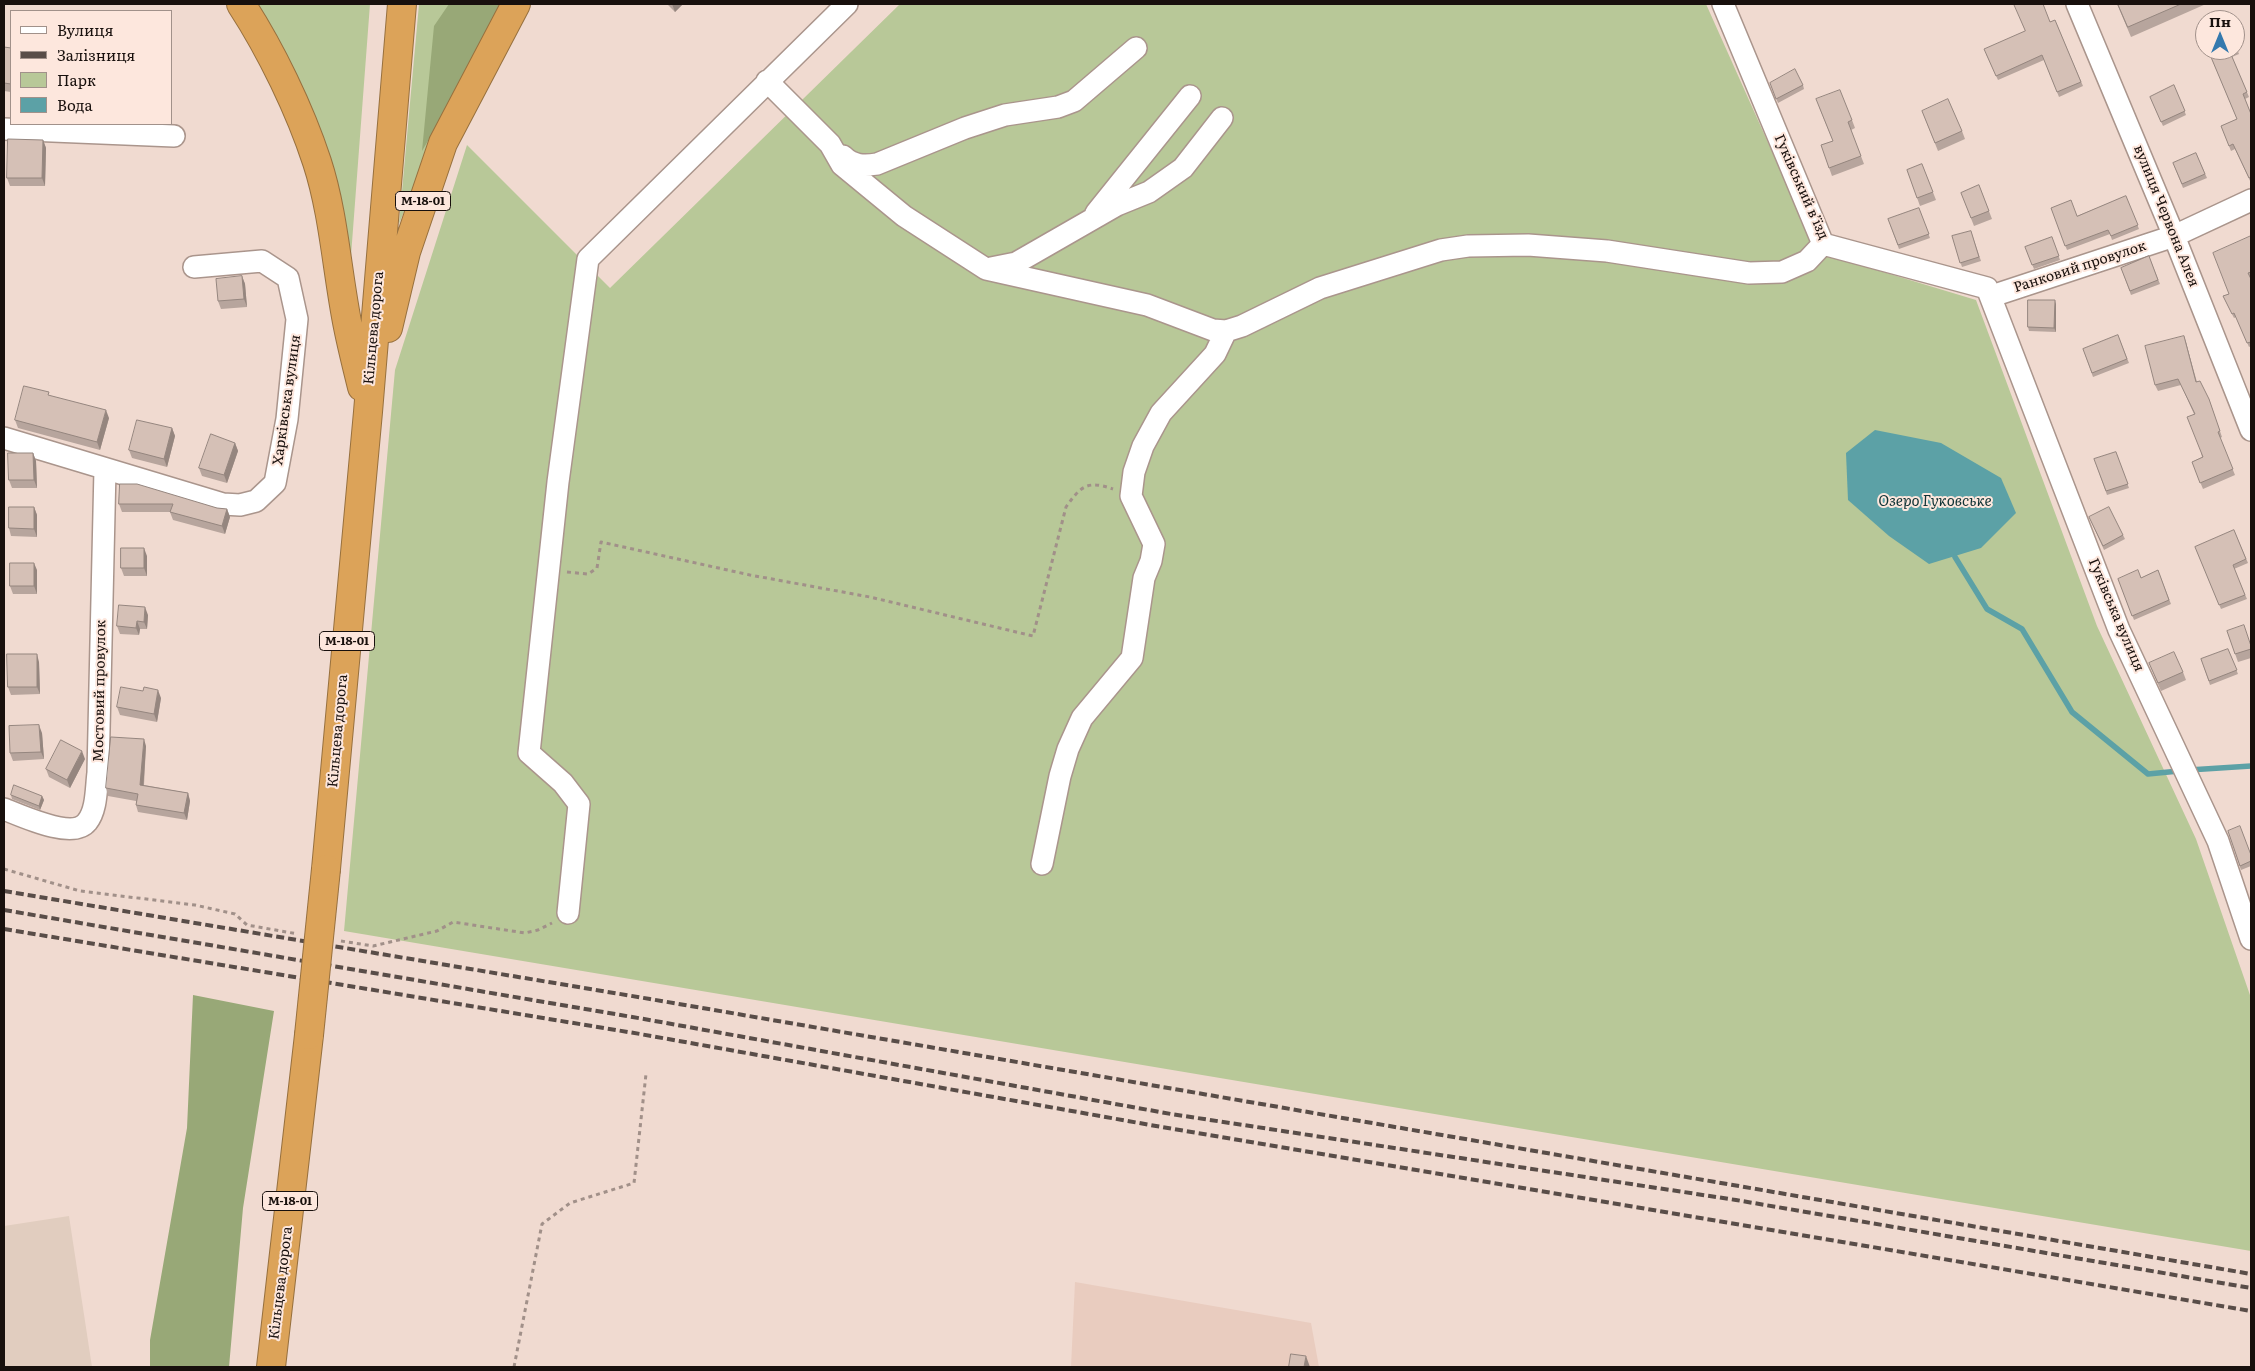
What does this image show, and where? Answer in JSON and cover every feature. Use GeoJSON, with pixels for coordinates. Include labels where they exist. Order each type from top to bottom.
{"type":"FeatureCollection","features":[{"type":"Feature","properties":{"kind":"highway","name":"М-18-01"},"geometry":{"type":"LineString","coordinates":[[241,4],[256,27],[288,92],[317,162],[334,238],[348,327],[368,412]]}},
{"type":"Feature","properties":{"kind":"highway","name":"Кільцева дорога"},"geometry":{"type":"LineString","coordinates":[[271,1367],[326,869],[368,412],[402,4]]}},
{"type":"Feature","properties":{"kind":"highway","name":"М-18-01"},"geometry":{"type":"LineString","coordinates":[[368,412],[406,252],[443,143],[516,4]]}},
{"type":"Feature","properties":{"kind":"street"},"geometry":{"type":"LineString","coordinates":[[568,913],[579,804],[563,782],[529,753],[558,482],[588,259],[847,4]]}},
{"type":"Feature","properties":{"kind":"street","name":"Гуківський в’їзд"},"geometry":{"type":"LineString","coordinates":[[1723,4],[1823,244],[1989,292]]}},
{"type":"Feature","properties":{"kind":"street","name":"вулиця Червона Алея"},"geometry":{"type":"LineString","coordinates":[[2077,4],[2174,236],[2251,430]]}},
{"type":"Feature","properties":{"kind":"street"},"geometry":{"type":"LineString","coordinates":[[767,81],[849,162],[865,166],[877,164],[965,128],[1005,116],[1058,107],[1074,100],[1092,87],[1136,48]]}},
{"type":"Feature","properties":{"kind":"street"},"geometry":{"type":"LineString","coordinates":[[1091,220],[1190,96]]}},
{"type":"Feature","properties":{"kind":"street"},"geometry":{"type":"LineString","coordinates":[[986,269],[1016,263],[1117,205],[1149,192],[1183,168],[1222,118]]}},
{"type":"Feature","properties":{"kind":"street"},"geometry":{"type":"LineString","coordinates":[[4,129],[174,136]]}},
{"type":"Feature","properties":{"kind":"street"},"geometry":{"type":"LineString","coordinates":[[830,144],[842,165],[904,216],[986,269],[1138,303],[1213,330],[1226,331],[1242,326],[1320,288],[1441,250],[1528,245],[1607,252],[1749,273],[1782,272],[1807,261],[1823,244]]}},
{"type":"Feature","properties":{"kind":"street","name":"Ранковий провулок"},"geometry":{"type":"LineString","coordinates":[[1989,292],[2174,236],[2251,200]]}},
{"type":"Feature","properties":{"kind":"street","name":"Харківська вулиця"},"geometry":{"type":"LineString","coordinates":[[4,438],[223,504],[240,505],[256,501],[275,483],[287,419],[297,319],[288,278],[262,261],[194,267]]}},
{"type":"Feature","properties":{"kind":"street","name":"Гуківська вулиця"},"geometry":{"type":"LineString","coordinates":[[1989,292],[2119,630],[2218,841],[2251,939]]}},
{"type":"Feature","properties":{"kind":"street"},"geometry":{"type":"LineString","coordinates":[[1042,864],[1060,776],[1068,749],[1082,718],[1132,658],[1144,578],[1151,561],[1154,544],[1132,496],[1134,472],[1143,446],[1161,413],[1216,354],[1226,331]]}},
{"type":"Feature","properties":{"kind":"street","name":"Мостовий провулок"},"geometry":{"type":"LineString","coordinates":[[4,809],[67,830],[80,827],[87,822],[93,810],[98,773],[105,469]]}},
{"type":"Feature","properties":{"kind":"path"},"geometry":{"type":"LineString","coordinates":[[549,570],[588,574],[597,568],[601,542],[750,575],[870,596],[1033,636],[1066,507],[1079,489],[1097,484],[1132,496]]}},
{"type":"Feature","properties":{"kind":"path"},"geometry":{"type":"LineString","coordinates":[[4,869],[80,891],[195,905],[235,914],[247,924],[307,936]]}},
{"type":"Feature","properties":{"kind":"path"},"geometry":{"type":"LineString","coordinates":[[334,940],[373,946],[437,931],[453,922],[525,933],[538,930],[568,913]]}},
{"type":"Feature","properties":{"kind":"path"},"geometry":{"type":"LineString","coordinates":[[514,1367],[542,1224],[570,1203],[634,1183],[646,1074]]}},
{"type":"Feature","properties":{"kind":"shaded area"},"geometry":{"type":"Polygon","coordinates":[[[69,1216],[92,1367],[4,1367],[4,1226],[69,1216]]]}},
{"type":"Feature","properties":{"kind":"shaded area"},"geometry":{"type":"Polygon","coordinates":[[[1075,1282],[1311,1323],[1319,1367],[1071,1367],[1075,1282]]]}},
{"type":"Feature","properties":{"kind":"green space"},"geometry":{"type":"Polygon","coordinates":[[[253,4],[370,4],[350,269],[253,4]]]}},
{"type":"Feature","properties":{"kind":"green space"},"geometry":{"type":"Polygon","coordinates":[[[419,4],[518,4],[444,114],[399,224],[419,4]]]}},
{"type":"Feature","properties":{"kind":"green space"},"geometry":{"type":"Polygon","coordinates":[[[449,4],[508,4],[422,151],[434,26],[449,4]]]}},
{"type":"Feature","properties":{"kind":"green space"},"geometry":{"type":"Polygon","coordinates":[[[900,4],[1706,4],[1817,252],[1976,300],[2097,626],[2196,839],[2251,998],[2251,1251],[344,931],[395,370],[467,145],[610,288],[900,4]]]}},
{"type":"Feature","properties":{"kind":"green space"},"geometry":{"type":"Polygon","coordinates":[[[193,995],[274,1011],[243,1208],[229,1367],[150,1367],[150,1340],[187,1128],[193,995]]]}},
{"type":"Feature","properties":{"kind":"water","name":"Озеро Гуковське"},"geometry":{"type":"Polygon","coordinates":[[[1875,430],[1941,443],[2001,478],[2016,513],[1981,548],[1929,564],[1889,536],[1848,500],[1846,453],[1875,430]]]}},
{"type":"Feature","properties":{"kind":"building"},"geometry":{"type":"Polygon","coordinates":[[[2014,4],[2043,4],[2050,22],[2055,20],[2081,82],[2057,92],[2042,55],[1996,76],[1984,49],[2025,31],[2014,4]]]}},
{"type":"Feature","properties":{"kind":"building"},"geometry":{"type":"Polygon","coordinates":[[[2118,4],[2181,4],[2128,27],[2118,4]]]}},
{"type":"Feature","properties":{"kind":"building"},"geometry":{"type":"Polygon","coordinates":[[[4,47],[10,48],[10,84],[4,83],[4,47]]]}},
{"type":"Feature","properties":{"kind":"building"},"geometry":{"type":"Polygon","coordinates":[[[2212,60],[2233,60],[2247,92],[2243,94],[2251,114],[2251,177],[2249,178],[2233,144],[2229,146],[2221,126],[2237,119],[2212,60]]]}},
{"type":"Feature","properties":{"kind":"building"},"geometry":{"type":"Polygon","coordinates":[[[1795,69],[1803,85],[1776,99],[1770,83],[1795,69]]]}},
{"type":"Feature","properties":{"kind":"building"},"geometry":{"type":"Polygon","coordinates":[[[2174,85],[2185,111],[2161,122],[2150,97],[2174,85]]]}},
{"type":"Feature","properties":{"kind":"building"},"geometry":{"type":"Polygon","coordinates":[[[1840,90],[1852,120],[1848,122],[1861,156],[1829,168],[1821,145],[1833,141],[1816,99],[1840,90]]]}},
{"type":"Feature","properties":{"kind":"building"},"geometry":{"type":"Polygon","coordinates":[[[1948,99],[1962,131],[1935,143],[1922,111],[1948,99]]]}},
{"type":"Feature","properties":{"kind":"building"},"geometry":{"type":"Polygon","coordinates":[[[8,139],[43,140],[42,178],[7,178],[8,139]]]}},
{"type":"Feature","properties":{"kind":"building"},"geometry":{"type":"Polygon","coordinates":[[[2196,153],[2205,174],[2182,184],[2173,163],[2196,153]]]}},
{"type":"Feature","properties":{"kind":"building"},"geometry":{"type":"Polygon","coordinates":[[[1922,164],[1933,192],[1917,198],[1907,170],[1922,164]]]}},
{"type":"Feature","properties":{"kind":"building"},"geometry":{"type":"Polygon","coordinates":[[[1979,185],[1989,211],[1971,218],[1961,193],[1979,185]]]}},
{"type":"Feature","properties":{"kind":"building"},"geometry":{"type":"Polygon","coordinates":[[[2126,196],[2138,225],[2111,236],[2108,230],[2065,246],[2051,208],[2071,200],[2077,216],[2126,196]]]}},
{"type":"Feature","properties":{"kind":"building"},"geometry":{"type":"Polygon","coordinates":[[[1919,208],[1929,234],[1898,245],[1888,219],[1919,208]]]}},
{"type":"Feature","properties":{"kind":"building"},"geometry":{"type":"Polygon","coordinates":[[[1971,231],[1979,257],[1960,263],[1952,236],[1971,231]]]}},
{"type":"Feature","properties":{"kind":"building"},"geometry":{"type":"Polygon","coordinates":[[[2251,236],[2251,272],[2248,273],[2251,279],[2251,342],[2247,343],[2234,313],[2232,314],[2223,296],[2229,294],[2213,253],[2251,236]]]}},
{"type":"Feature","properties":{"kind":"building"},"geometry":{"type":"Polygon","coordinates":[[[2052,237],[2059,256],[2032,265],[2025,247],[2052,237]]]}},
{"type":"Feature","properties":{"kind":"building"},"geometry":{"type":"Polygon","coordinates":[[[2149,256],[2158,280],[2130,291],[2121,268],[2149,256]]]}},
{"type":"Feature","properties":{"kind":"building"},"geometry":{"type":"Polygon","coordinates":[[[242,276],[244,299],[218,301],[216,279],[242,276]]]}},
{"type":"Feature","properties":{"kind":"building"},"geometry":{"type":"Polygon","coordinates":[[[2028,300],[2055,300],[2054,328],[2028,327],[2028,300]]]}},
{"type":"Feature","properties":{"kind":"building"},"geometry":{"type":"Polygon","coordinates":[[[2118,335],[2127,359],[2092,373],[2083,349],[2118,335]]]}},
{"type":"Feature","properties":{"kind":"building"},"geometry":{"type":"Polygon","coordinates":[[[2184,336],[2196,382],[2200,381],[2209,399],[2220,431],[2218,432],[2233,469],[2200,483],[2192,462],[2203,457],[2187,417],[2195,414],[2178,379],[2155,385],[2145,346],[2184,336]]]}},
{"type":"Feature","properties":{"kind":"building"},"geometry":{"type":"Polygon","coordinates":[[[24,386],[49,392],[48,395],[106,410],[97,442],[15,420],[24,386]]]}},
{"type":"Feature","properties":{"kind":"building"},"geometry":{"type":"Polygon","coordinates":[[[137,420],[172,428],[164,459],[129,450],[137,420]]]}},
{"type":"Feature","properties":{"kind":"building"},"geometry":{"type":"Polygon","coordinates":[[[211,434],[235,443],[224,475],[199,468],[211,434]]]}},
{"type":"Feature","properties":{"kind":"building"},"geometry":{"type":"Polygon","coordinates":[[[2116,452],[2128,484],[2106,491],[2094,459],[2116,452]]]}},
{"type":"Feature","properties":{"kind":"building"},"geometry":{"type":"Polygon","coordinates":[[[8,453],[33,453],[34,480],[9,480],[8,453]]]}},
{"type":"Feature","properties":{"kind":"building"},"geometry":{"type":"Polygon","coordinates":[[[120,484],[137,484],[217,508],[227,509],[222,526],[170,512],[173,504],[119,504],[120,484]]]}},
{"type":"Feature","properties":{"kind":"building"},"geometry":{"type":"Polygon","coordinates":[[[9,507],[34,507],[34,529],[9,528],[9,507]]]}},
{"type":"Feature","properties":{"kind":"building"},"geometry":{"type":"Polygon","coordinates":[[[2109,507],[2123,535],[2103,546],[2089,517],[2109,507]]]}},
{"type":"Feature","properties":{"kind":"building"},"geometry":{"type":"Polygon","coordinates":[[[2234,530],[2246,559],[2233,565],[2245,595],[2219,605],[2195,547],[2234,530]]]}},
{"type":"Feature","properties":{"kind":"building"},"geometry":{"type":"Polygon","coordinates":[[[121,548],[144,548],[144,568],[121,568],[121,548]]]}},
{"type":"Feature","properties":{"kind":"building"},"geometry":{"type":"Polygon","coordinates":[[[10,563],[34,563],[34,586],[10,586],[10,563]]]}},
{"type":"Feature","properties":{"kind":"building"},"geometry":{"type":"Polygon","coordinates":[[[2138,570],[2141,578],[2158,570],[2169,600],[2132,616],[2118,579],[2138,570]]]}},
{"type":"Feature","properties":{"kind":"building"},"geometry":{"type":"Polygon","coordinates":[[[119,605],[145,607],[144,622],[137,621],[136,628],[117,626],[119,605]]]}},
{"type":"Feature","properties":{"kind":"building"},"geometry":{"type":"Polygon","coordinates":[[[2244,625],[2251,649],[2235,654],[2227,631],[2244,625]]]}},
{"type":"Feature","properties":{"kind":"building"},"geometry":{"type":"Polygon","coordinates":[[[2228,649],[2237,670],[2209,681],[2201,659],[2228,649]]]}},
{"type":"Feature","properties":{"kind":"building"},"geometry":{"type":"Polygon","coordinates":[[[2174,652],[2183,672],[2158,683],[2149,663],[2174,652]]]}},
{"type":"Feature","properties":{"kind":"building"},"geometry":{"type":"Polygon","coordinates":[[[7,654],[37,654],[37,687],[8,687],[7,654]]]}},
{"type":"Feature","properties":{"kind":"building"},"geometry":{"type":"Polygon","coordinates":[[[121,687],[143,691],[144,687],[158,690],[154,714],[117,707],[121,687]]]}},
{"type":"Feature","properties":{"kind":"building"},"geometry":{"type":"Polygon","coordinates":[[[39,725],[41,752],[10,753],[9,726],[39,725]]]}},
{"type":"Feature","properties":{"kind":"building"},"geometry":{"type":"Polygon","coordinates":[[[111,737],[144,739],[140,785],[188,793],[184,813],[136,805],[138,794],[106,788],[111,737]]]}},
{"type":"Feature","properties":{"kind":"building"},"geometry":{"type":"Polygon","coordinates":[[[61,740],[82,751],[67,780],[46,769],[61,740]]]}},
{"type":"Feature","properties":{"kind":"building"},"geometry":{"type":"Polygon","coordinates":[[[14,785],[42,796],[39,806],[11,795],[14,785]]]}},
{"type":"Feature","properties":{"kind":"building"},"geometry":{"type":"Polygon","coordinates":[[[2240,826],[2251,855],[2251,861],[2240,866],[2228,831],[2240,826]]]}},
{"type":"Feature","properties":{"kind":"building"},"geometry":{"type":"Polygon","coordinates":[[[1291,1354],[1306,1356],[1304,1367],[1289,1367],[1291,1354]]]}},
{"type":"Feature","properties":{"kind":"waterway"},"geometry":{"type":"LineString","coordinates":[[1955,557],[1987,609],[2022,629],[2072,712],[2148,774],[2179,771]]}},
{"type":"Feature","properties":{"kind":"waterway"},"geometry":{"type":"LineString","coordinates":[[2189,770],[2251,766]]}},
{"type":"Feature","properties":{"kind":"railway"},"geometry":{"type":"LineString","coordinates":[[4,891],[650,999],[2251,1274]]}},
{"type":"Feature","properties":{"kind":"railway"},"geometry":{"type":"LineString","coordinates":[[4,910],[644,1019],[1171,1114],[1736,1200],[2251,1288]]}},
{"type":"Feature","properties":{"kind":"railway"},"geometry":{"type":"LineString","coordinates":[[4,929],[640,1034],[1156,1126],[2251,1311]]}}]}
